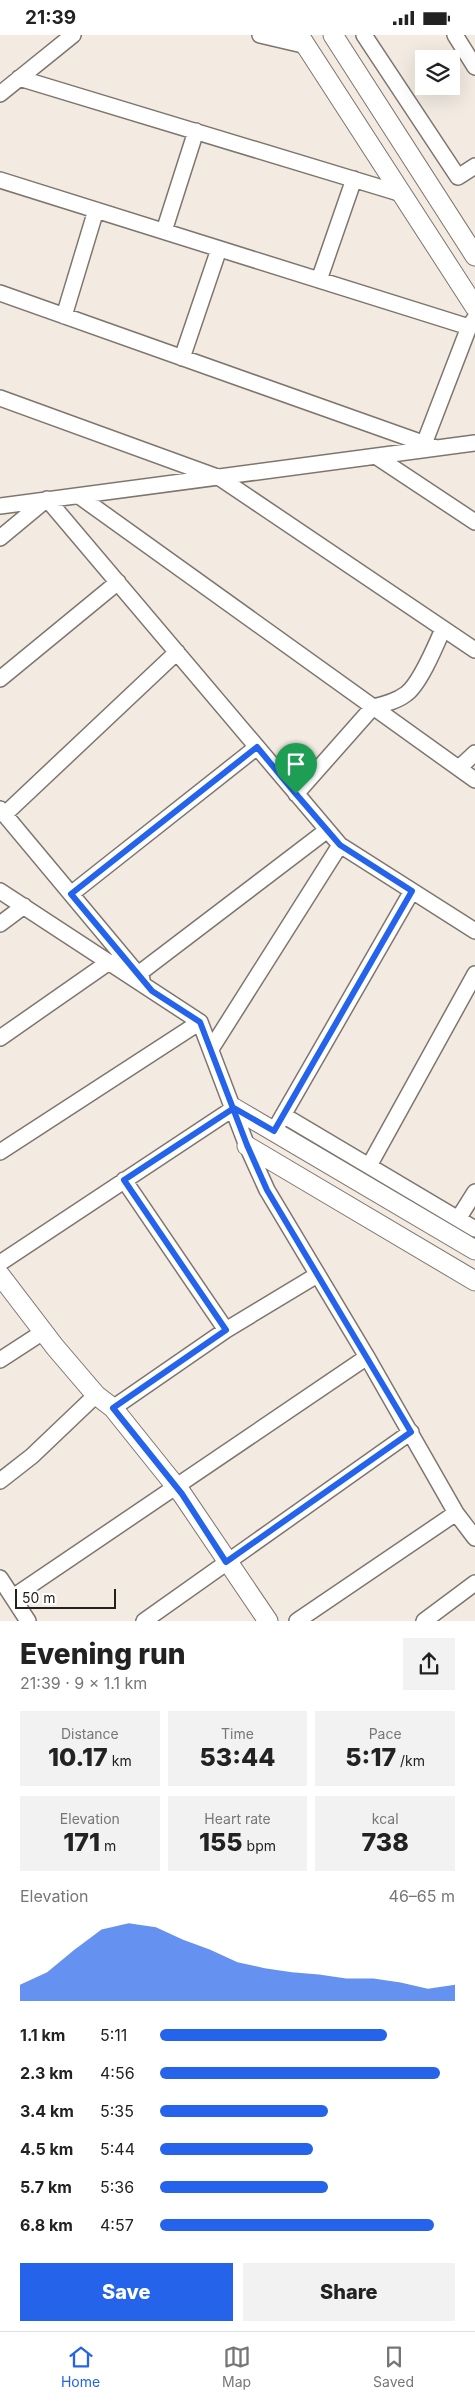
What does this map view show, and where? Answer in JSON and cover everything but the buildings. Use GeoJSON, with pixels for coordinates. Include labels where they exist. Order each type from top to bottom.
{"type":"FeatureCollection","features":[{"type":"Feature","properties":{"kind":"street"},"geometry":{"type":"LineString","coordinates":[[0,94],[71,35]]}},
{"type":"Feature","properties":{"kind":"street"},"geometry":{"type":"LineString","coordinates":[[260,35],[303,41],[475,307]]}},
{"type":"Feature","properties":{"kind":"street"},"geometry":{"type":"LineString","coordinates":[[333,35],[475,256]]}},
{"type":"Feature","properties":{"kind":"street"},"geometry":{"type":"LineString","coordinates":[[364,35],[458,177],[475,166]]}},
{"type":"Feature","properties":{"kind":"street"},"geometry":{"type":"LineString","coordinates":[[455,35],[475,67]]}},
{"type":"Feature","properties":{"kind":"street"},"geometry":{"type":"LineString","coordinates":[[19,78],[402,194]]}},
{"type":"Feature","properties":{"kind":"street"},"geometry":{"type":"LineString","coordinates":[[164,231],[196,131]]}},
{"type":"Feature","properties":{"kind":"street"},"geometry":{"type":"LineString","coordinates":[[319,280],[354,179]]}},
{"type":"Feature","properties":{"kind":"street"},"geometry":{"type":"LineString","coordinates":[[0,180],[319,280],[472,323],[431,446]]}},
{"type":"Feature","properties":{"kind":"street"},"geometry":{"type":"LineString","coordinates":[[64,315],[96,210]]}},
{"type":"Feature","properties":{"kind":"street"},"geometry":{"type":"LineString","coordinates":[[182,357],[219,249]]}},
{"type":"Feature","properties":{"kind":"street"},"geometry":{"type":"LineString","coordinates":[[0,293],[431,446]]}},
{"type":"Feature","properties":{"kind":"street"},"geometry":{"type":"LineString","coordinates":[[0,398],[220,478],[475,650]]}},
{"type":"Feature","properties":{"kind":"street"},"geometry":{"type":"LineString","coordinates":[[0,506],[377,457],[431,446],[475,443]]}},
{"type":"Feature","properties":{"kind":"street"},"geometry":{"type":"LineString","coordinates":[[377,457],[475,522]]}},
{"type":"Feature","properties":{"kind":"street"},"geometry":{"type":"LineString","coordinates":[[79,496],[475,779]]}},
{"type":"Feature","properties":{"kind":"street"},"geometry":{"type":"LineString","coordinates":[[0,538],[47,499]]}},
{"type":"Feature","properties":{"kind":"street"},"geometry":{"type":"LineString","coordinates":[[47,499],[326,831],[340,845],[475,931]]}},
{"type":"Feature","properties":{"kind":"street"},"geometry":{"type":"LineString","coordinates":[[0,679],[118,582]]}},
{"type":"Feature","properties":{"kind":"street"},"geometry":{"type":"LineString","coordinates":[[296,794],[373,707],[390,703],[408,694],[432,654],[443,629]]}},
{"type":"Feature","properties":{"kind":"street"},"geometry":{"type":"LineString","coordinates":[[177,652],[2,812],[71,894],[136,976],[152,991],[200,1022],[247,1145],[267,1190],[411,1432],[456,1513],[475,1538]]}},
{"type":"Feature","properties":{"kind":"street"},"geometry":{"type":"LineString","coordinates":[[71,894],[257,747]]}},
{"type":"Feature","properties":{"kind":"street"},"geometry":{"type":"LineString","coordinates":[[459,768],[475,753]]}},
{"type":"Feature","properties":{"kind":"street"},"geometry":{"type":"LineString","coordinates":[[136,976],[326,831]]}},
{"type":"Feature","properties":{"kind":"street"},"geometry":{"type":"LineString","coordinates":[[211,1049],[340,845]]}},
{"type":"Feature","properties":{"kind":"street"},"geometry":{"type":"LineString","coordinates":[[0,891],[109,962],[136,976]]}},
{"type":"Feature","properties":{"kind":"street"},"geometry":{"type":"LineString","coordinates":[[278,1123],[412,891]]}},
{"type":"Feature","properties":{"kind":"street"},"geometry":{"type":"LineString","coordinates":[[0,924],[24,906]]}},
{"type":"Feature","properties":{"kind":"street"},"geometry":{"type":"LineString","coordinates":[[0,1038],[109,962]]}},
{"type":"Feature","properties":{"kind":"street"},"geometry":{"type":"LineString","coordinates":[[369,1166],[475,974]]}},
{"type":"Feature","properties":{"kind":"street"},"geometry":{"type":"LineString","coordinates":[[0,1152],[200,1022]]}},
{"type":"Feature","properties":{"kind":"street"},"geometry":{"type":"LineString","coordinates":[[234,1108],[278,1123],[369,1166],[475,1229]]}},
{"type":"Feature","properties":{"kind":"street"},"geometry":{"type":"LineString","coordinates":[[0,1263],[234,1108]]}},
{"type":"Feature","properties":{"kind":"street"},"geometry":{"type":"LineString","coordinates":[[278,1123],[475,1250]]}},
{"type":"Feature","properties":{"kind":"street"},"geometry":{"type":"LineString","coordinates":[[247,1145],[475,1281]]}},
{"type":"Feature","properties":{"kind":"street"},"geometry":{"type":"LineString","coordinates":[[124,1180],[226,1330]]}},
{"type":"Feature","properties":{"kind":"street"},"geometry":{"type":"LineString","coordinates":[[458,1219],[475,1191]]}},
{"type":"Feature","properties":{"kind":"street"},"geometry":{"type":"LineString","coordinates":[[0,1275],[43,1332],[96,1395],[113,1408],[175,1486],[268,1621]]}},
{"type":"Feature","properties":{"kind":"street"},"geometry":{"type":"LineString","coordinates":[[113,1408],[226,1330],[317,1275]]}},
{"type":"Feature","properties":{"kind":"street"},"geometry":{"type":"LineString","coordinates":[[0,1360],[43,1332]]}},
{"type":"Feature","properties":{"kind":"street"},"geometry":{"type":"LineString","coordinates":[[13,1597],[367,1357]]}},
{"type":"Feature","properties":{"kind":"street"},"geometry":{"type":"LineString","coordinates":[[0,1481],[32,1456],[96,1395]]}},
{"type":"Feature","properties":{"kind":"street"},"geometry":{"type":"LineString","coordinates":[[144,1621],[411,1432]]}},
{"type":"Feature","properties":{"kind":"street"},"geometry":{"type":"LineString","coordinates":[[297,1621],[456,1513]]}},
{"type":"Feature","properties":{"kind":"street"},"geometry":{"type":"LineString","coordinates":[[0,1578],[28,1621]]}},
{"type":"Feature","properties":{"kind":"street"},"geometry":{"type":"LineString","coordinates":[[424,1621],[475,1583]]}},
{"type":"Feature","properties":{"kind":"route"},"geometry":{"type":"LineString","coordinates":[[296,794],[257,747],[71,894],[152,991],[200,1022],[234,1108],[247,1145],[267,1190],[411,1432],[226,1562],[182,1494],[113,1408],[226,1330],[124,1180],[234,1108],[274,1131],[412,891],[340,845],[296,794]]}}]}
